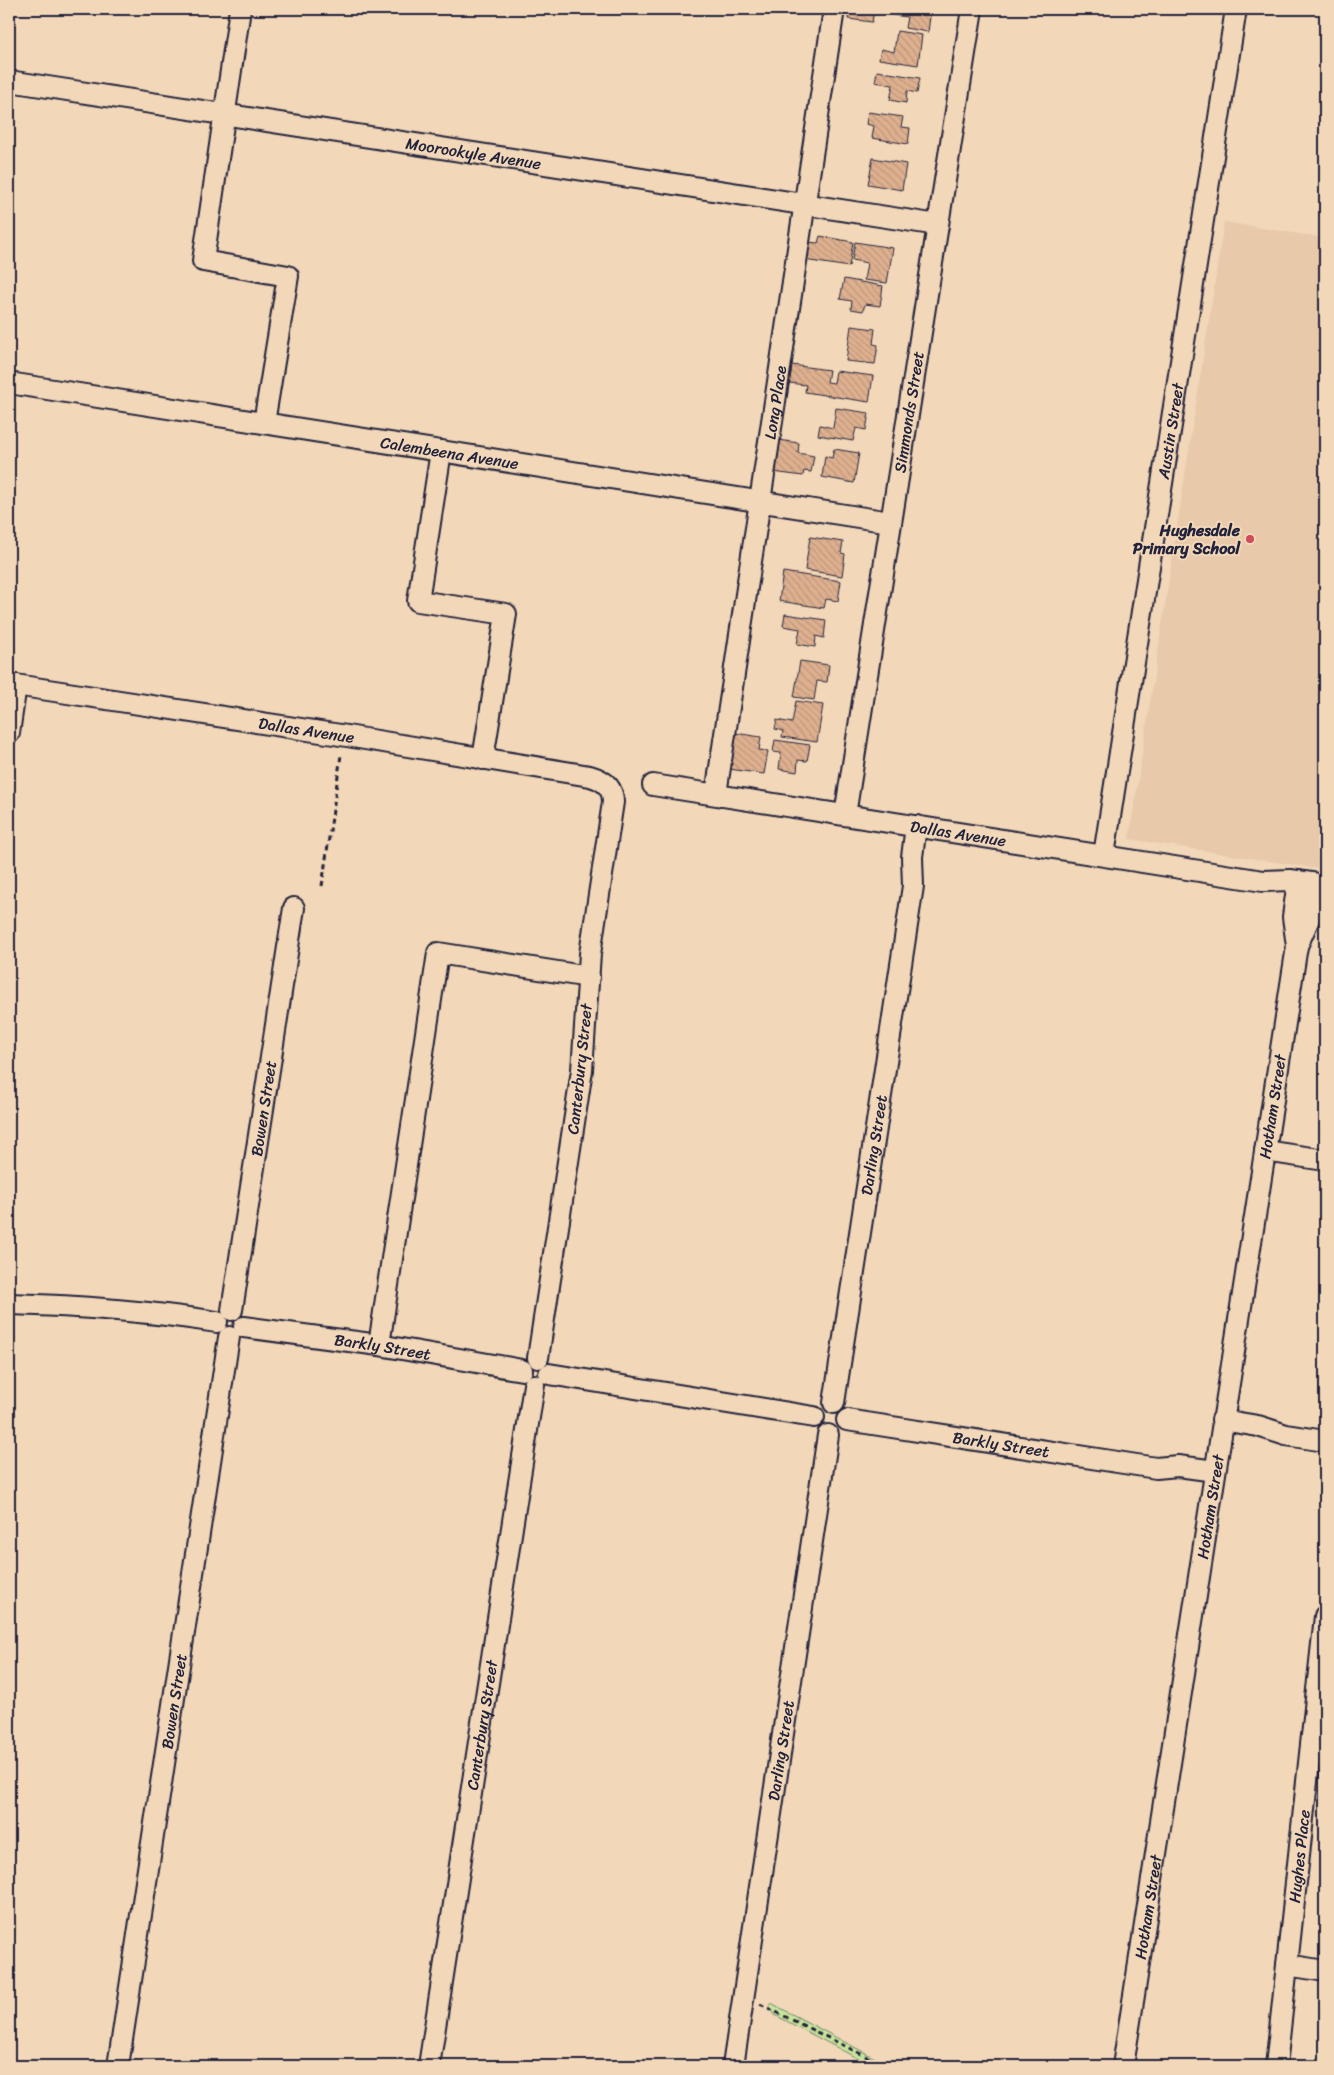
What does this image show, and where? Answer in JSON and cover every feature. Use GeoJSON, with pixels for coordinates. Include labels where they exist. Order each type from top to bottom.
{"type":"FeatureCollection","features":[{"type":"Feature","properties":{"kind":"street"},"geometry":{"type":"LineString","coordinates":[[240,9],[203,261],[288,276],[264,423]]}},
{"type":"Feature","properties":{"kind":"street","name":"Long Place"},"geometry":{"type":"LineString","coordinates":[[716,794],[834,9]]}},
{"type":"Feature","properties":{"kind":"street","name":"Simmonds Street"},"geometry":{"type":"LineString","coordinates":[[845,815],[972,9]]}},
{"type":"Feature","properties":{"kind":"street","name":"Austin Street"},"geometry":{"type":"LineString","coordinates":[[1104,855],[1236,9]]}},
{"type":"Feature","properties":{"kind":"street","name":"Moorookyle Avenue"},"geometry":{"type":"LineString","coordinates":[[9,81],[224,116],[938,225]]}},
{"type":"Feature","properties":{"kind":"street","name":"Calembeena Avenue"},"geometry":{"type":"LineString","coordinates":[[9,383],[890,522]]}},
{"type":"Feature","properties":{"kind":"street"},"geometry":{"type":"LineString","coordinates":[[441,451],[418,601],[506,614],[483,759]]}},
{"type":"Feature","properties":{"kind":"street"},"geometry":{"type":"LineString","coordinates":[[9,733],[12,684]]}},
{"type":"Feature","properties":{"kind":"street","name":"Dallas Avenue"},"geometry":{"type":"LineString","coordinates":[[12,684],[590,776],[604,782]]}},
{"type":"Feature","properties":{"kind":"street","name":"Canterbury Street"},"geometry":{"type":"LineString","coordinates":[[429,2066],[582,1070],[590,954],[613,802],[612,792],[604,782]]}},
{"type":"Feature","properties":{"kind":"street","name":"Dallas Avenue"},"geometry":{"type":"LineString","coordinates":[[654,786],[1104,855],[1312,890]]}},
{"type":"Feature","properties":{"kind":"street","name":"Darling Street"},"geometry":{"type":"LineString","coordinates":[[834,1403],[913,886],[923,858],[922,827]]}},
{"type":"Feature","properties":{"kind":"street","name":"Hotham Street"},"geometry":{"type":"LineString","coordinates":[[1123,2066],[1296,946],[1293,917],[1312,890]]}},
{"type":"Feature","properties":{"kind":"street","name":"Bowen Street"},"geometry":{"type":"LineString","coordinates":[[118,2066],[294,908]]}},
{"type":"Feature","properties":{"kind":"street"},"geometry":{"type":"LineString","coordinates":[[379,1346],[438,953],[589,977]]}},
{"type":"Feature","properties":{"kind":"street"},"geometry":{"type":"LineString","coordinates":[[1265,1151],[1325,1160]]}},
{"type":"Feature","properties":{"kind":"street","name":"Barkly Street"},"geometry":{"type":"LineString","coordinates":[[9,1304],[75,1305],[130,1310],[230,1324],[379,1346],[814,1417]]}},
{"type":"Feature","properties":{"kind":"street"},"geometry":{"type":"LineString","coordinates":[[828,1403],[834,1403],[845,1411],[847,1420],[843,1430],[834,1435],[828,1435],[819,1431],[814,1417],[819,1407],[828,1403]]}},
{"type":"Feature","properties":{"kind":"street","name":"Barkly Street"},"geometry":{"type":"LineString","coordinates":[[847,1420],[1156,1468],[1175,1477],[1214,1477]]}},
{"type":"Feature","properties":{"kind":"street"},"geometry":{"type":"LineString","coordinates":[[1221,1425],[1257,1436],[1286,1435],[1325,1442]]}},
{"type":"Feature","properties":{"kind":"street","name":"Darling Street"},"geometry":{"type":"LineString","coordinates":[[733,2066],[828,1435]]}},
{"type":"Feature","properties":{"kind":"street","name":"Hughes Place"},"geometry":{"type":"LineString","coordinates":[[1276,2066],[1320,1706],[1325,1616]]}},
{"type":"Feature","properties":{"kind":"street"},"geometry":{"type":"LineString","coordinates":[[1287,1965],[1325,1971]]}},
{"type":"Feature","properties":{"kind":"path"},"geometry":{"type":"LineString","coordinates":[[322,886],[341,756]]}},
{"type":"Feature","properties":{"kind":"path"},"geometry":{"type":"LineString","coordinates":[[744,1996],[885,2066]]}},
{"type":"Feature","properties":{"kind":"shaded area","name":"Hughesdale Primary School"},"geometry":{"type":"Polygon","coordinates":[[[1224,222],[1325,238],[1325,870],[1129,839],[1224,222]]]}},
{"type":"Feature","properties":{"kind":"green space"},"geometry":{"type":"Polygon","coordinates":[[[771,2003],[890,2066],[872,2066],[775,2015],[770,2007],[771,2003]]]}},
{"type":"Feature","properties":{"kind":"building"},"geometry":{"type":"Polygon","coordinates":[[[849,9],[884,9],[883,12],[874,11],[872,22],[848,19],[849,9]]]}},
{"type":"Feature","properties":{"kind":"building"},"geometry":{"type":"Polygon","coordinates":[[[894,9],[931,9],[928,32],[905,28],[907,17],[893,15],[894,9]]]}},
{"type":"Feature","properties":{"kind":"building"},"geometry":{"type":"Polygon","coordinates":[[[897,31],[922,35],[918,65],[879,59],[881,49],[894,52],[897,31]]]}},
{"type":"Feature","properties":{"kind":"building"},"geometry":{"type":"Polygon","coordinates":[[[877,71],[920,78],[917,93],[907,91],[906,103],[890,100],[893,85],[875,82],[877,71]]]}},
{"type":"Feature","properties":{"kind":"building"},"geometry":{"type":"Polygon","coordinates":[[[868,112],[903,117],[901,127],[910,128],[908,144],[872,138],[874,126],[866,124],[868,112]]]}},
{"type":"Feature","properties":{"kind":"building"},"geometry":{"type":"Polygon","coordinates":[[[873,158],[906,164],[902,190],[868,184],[873,158]]]}},
{"type":"Feature","properties":{"kind":"building"},"geometry":{"type":"Polygon","coordinates":[[[820,236],[853,242],[849,267],[804,260],[807,242],[818,243],[820,236]]]}},
{"type":"Feature","properties":{"kind":"building"},"geometry":{"type":"Polygon","coordinates":[[[855,242],[893,248],[887,283],[864,280],[867,263],[852,260],[855,242]]]}},
{"type":"Feature","properties":{"kind":"building"},"geometry":{"type":"Polygon","coordinates":[[[844,279],[883,286],[880,306],[865,304],[863,311],[851,309],[852,301],[840,299],[844,279]]]}},
{"type":"Feature","properties":{"kind":"building"},"geometry":{"type":"Polygon","coordinates":[[[851,326],[875,329],[873,344],[878,345],[875,364],[846,361],[851,326]]]}},
{"type":"Feature","properties":{"kind":"building"},"geometry":{"type":"Polygon","coordinates":[[[792,365],[829,370],[827,382],[834,383],[836,371],[873,376],[869,402],[805,392],[806,385],[789,383],[792,365]]]}},
{"type":"Feature","properties":{"kind":"building"},"geometry":{"type":"Polygon","coordinates":[[[836,408],[869,413],[866,430],[856,428],[853,441],[818,435],[820,425],[833,428],[836,408]]]}},
{"type":"Feature","properties":{"kind":"building"},"geometry":{"type":"Polygon","coordinates":[[[778,440],[799,443],[798,453],[814,456],[811,472],[804,471],[803,476],[773,472],[778,440]]]}},
{"type":"Feature","properties":{"kind":"building"},"geometry":{"type":"Polygon","coordinates":[[[834,449],[859,453],[854,483],[822,477],[825,456],[832,458],[834,449]]]}},
{"type":"Feature","properties":{"kind":"building"},"geometry":{"type":"Polygon","coordinates":[[[810,537],[843,542],[841,553],[845,554],[842,576],[805,570],[810,537]]]}},
{"type":"Feature","properties":{"kind":"building"},"geometry":{"type":"Polygon","coordinates":[[[783,572],[841,581],[838,601],[826,599],[824,608],[779,601],[783,572]]]}},
{"type":"Feature","properties":{"kind":"building"},"geometry":{"type":"Polygon","coordinates":[[[785,614],[826,620],[824,638],[816,636],[815,647],[797,644],[800,629],[783,626],[785,614]]]}},
{"type":"Feature","properties":{"kind":"building"},"geometry":{"type":"Polygon","coordinates":[[[800,661],[829,665],[827,682],[817,681],[814,700],[794,697],[800,661]]]}},
{"type":"Feature","properties":{"kind":"building"},"geometry":{"type":"Polygon","coordinates":[[[796,701],[823,705],[817,742],[782,737],[783,731],[775,729],[777,720],[792,723],[796,701]]]}},
{"type":"Feature","properties":{"kind":"building"},"geometry":{"type":"Polygon","coordinates":[[[735,733],[761,737],[759,750],[768,751],[764,774],[729,769],[735,733]]]}},
{"type":"Feature","properties":{"kind":"building"},"geometry":{"type":"Polygon","coordinates":[[[775,740],[810,745],[807,761],[798,760],[797,772],[779,769],[781,753],[773,752],[775,740]]]}},
{"type":"Feature","properties":{"kind":"place","name":"Hughesdale Primary School"},"geometry":{"type":"Point","coordinates":[1250,539]}}]}
